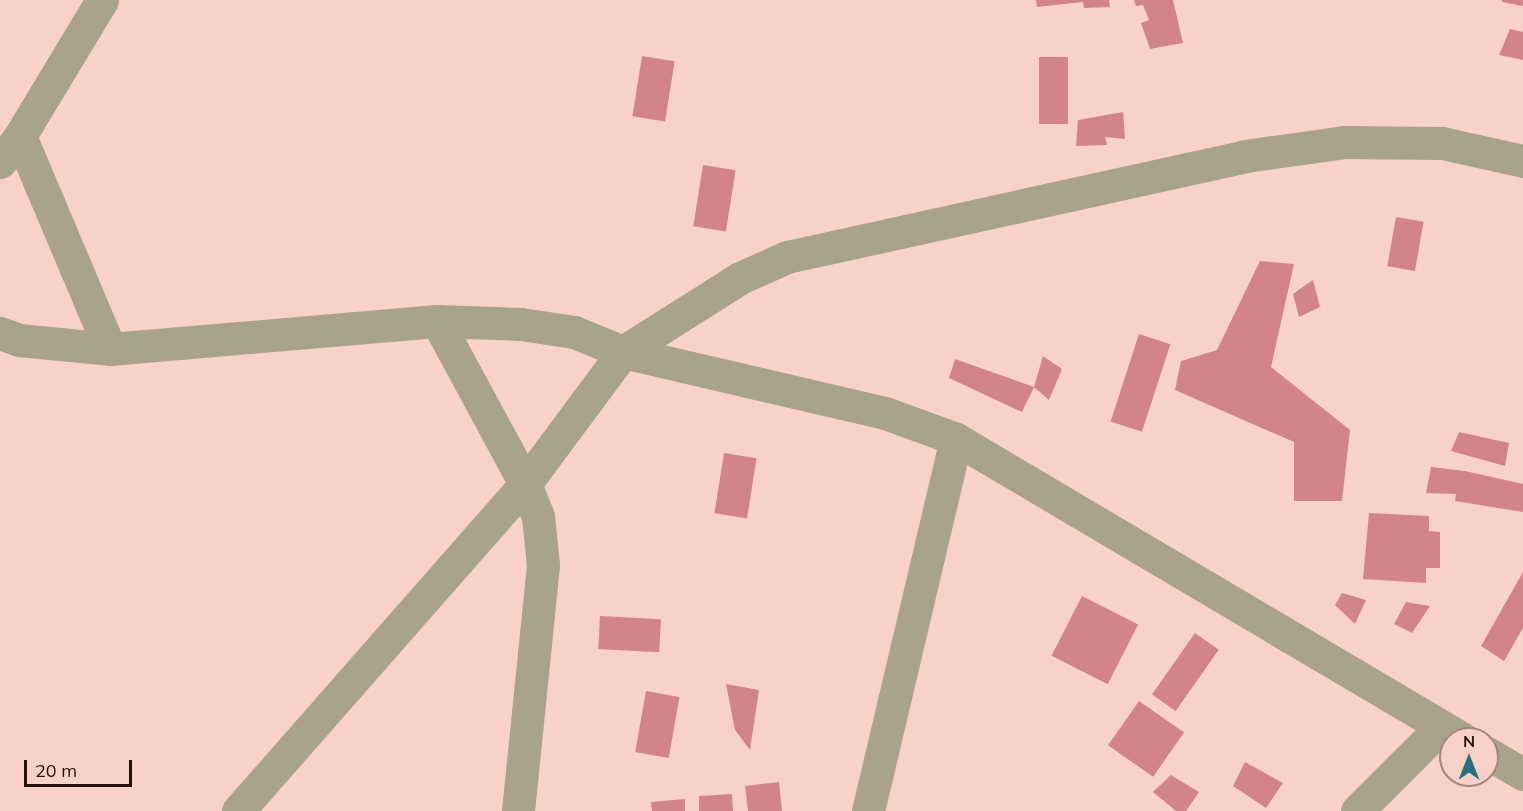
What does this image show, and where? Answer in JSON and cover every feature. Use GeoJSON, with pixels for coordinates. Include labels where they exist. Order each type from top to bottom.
{"type":"FeatureCollection","features":[{"type":"Feature","properties":{"kind":"street"},"geometry":{"type":"LineString","coordinates":[[0,162],[20,136],[102,0]]}},
{"type":"Feature","properties":{"kind":"street"},"geometry":{"type":"LineString","coordinates":[[20,136],[110,349]]}},
{"type":"Feature","properties":{"kind":"street"},"geometry":{"type":"LineString","coordinates":[[238,811],[525,484],[622,352],[740,278],[787,257],[1245,156],[1344,142],[1442,143],[1523,161]]}},
{"type":"Feature","properties":{"kind":"street"},"geometry":{"type":"LineString","coordinates":[[437,321],[525,484],[538,516],[543,565],[518,811]]}},
{"type":"Feature","properties":{"kind":"street"},"geometry":{"type":"LineString","coordinates":[[0,333],[19,340],[110,349],[437,321],[521,324],[574,332],[622,352],[885,413],[956,439],[1442,727]]}},
{"type":"Feature","properties":{"kind":"street"},"geometry":{"type":"LineString","coordinates":[[868,811],[956,439]]}},
{"type":"Feature","properties":{"kind":"street"},"geometry":{"type":"LineString","coordinates":[[1357,811],[1439,744]]}},
{"type":"Feature","properties":{"kind":"street"},"geometry":{"type":"LineString","coordinates":[[1499,760],[1523,774]]}},
{"type":"Feature","properties":{"kind":"building"},"geometry":{"type":"Polygon","coordinates":[[[1036,0],[1109,0],[1110,7],[1084,8],[1083,2],[1037,7],[1036,0]]]}},
{"type":"Feature","properties":{"kind":"building"},"geometry":{"type":"Polygon","coordinates":[[[1134,0],[1173,0],[1183,43],[1150,49],[1141,23],[1149,20],[1143,5],[1136,6],[1134,0]]]}},
{"type":"Feature","properties":{"kind":"building"},"geometry":{"type":"Polygon","coordinates":[[[1502,0],[1523,0],[1523,6],[1502,2],[1502,0]]]}},
{"type":"Feature","properties":{"kind":"building"},"geometry":{"type":"Polygon","coordinates":[[[1510,29],[1523,32],[1523,60],[1499,55],[1510,29]]]}},
{"type":"Feature","properties":{"kind":"building"},"geometry":{"type":"Polygon","coordinates":[[[642,56],[675,61],[665,121],[632,116],[642,56]]]}},
{"type":"Feature","properties":{"kind":"building"},"geometry":{"type":"Polygon","coordinates":[[[1039,57],[1068,57],[1068,124],[1039,124],[1039,57]]]}},
{"type":"Feature","properties":{"kind":"building"},"geometry":{"type":"Polygon","coordinates":[[[1123,112],[1125,139],[1105,137],[1107,145],[1076,146],[1078,120],[1123,112]]]}},
{"type":"Feature","properties":{"kind":"building"},"geometry":{"type":"Polygon","coordinates":[[[703,165],[736,170],[726,231],[693,226],[703,165]]]}},
{"type":"Feature","properties":{"kind":"building"},"geometry":{"type":"Polygon","coordinates":[[[1396,217],[1424,222],[1415,271],[1387,266],[1396,217]]]}},
{"type":"Feature","properties":{"kind":"building"},"geometry":{"type":"Polygon","coordinates":[[[1260,261],[1294,264],[1271,367],[1350,430],[1342,501],[1294,501],[1294,442],[1175,390],[1181,361],[1217,350],[1260,261]]]}},
{"type":"Feature","properties":{"kind":"building"},"geometry":{"type":"Polygon","coordinates":[[[1313,280],[1320,307],[1299,317],[1293,294],[1313,280]]]}},
{"type":"Feature","properties":{"kind":"building"},"geometry":{"type":"Polygon","coordinates":[[[1139,334],[1170,344],[1142,432],[1111,421],[1139,334]]]}},
{"type":"Feature","properties":{"kind":"building"},"geometry":{"type":"Polygon","coordinates":[[[1043,356],[1062,369],[1049,400],[1034,387],[1043,356]]]}},
{"type":"Feature","properties":{"kind":"building"},"geometry":{"type":"Polygon","coordinates":[[[955,359],[1034,387],[1022,412],[949,378],[955,359]]]}},
{"type":"Feature","properties":{"kind":"building"},"geometry":{"type":"Polygon","coordinates":[[[1459,432],[1509,443],[1505,466],[1451,451],[1459,432]]]}},
{"type":"Feature","properties":{"kind":"building"},"geometry":{"type":"Polygon","coordinates":[[[724,453],[757,458],[747,518],[714,513],[724,453]]]}},
{"type":"Feature","properties":{"kind":"building"},"geometry":{"type":"Polygon","coordinates":[[[1431,467],[1465,471],[1523,484],[1523,512],[1455,501],[1456,494],[1426,493],[1431,467]]]}},
{"type":"Feature","properties":{"kind":"building"},"geometry":{"type":"Polygon","coordinates":[[[1369,513],[1429,516],[1429,531],[1440,532],[1440,568],[1426,568],[1426,583],[1363,579],[1369,513]]]}},
{"type":"Feature","properties":{"kind":"building"},"geometry":{"type":"Polygon","coordinates":[[[1523,572],[1523,628],[1504,661],[1481,646],[1523,572]]]}},
{"type":"Feature","properties":{"kind":"building"},"geometry":{"type":"Polygon","coordinates":[[[1342,593],[1366,600],[1355,624],[1335,605],[1342,593]]]}},
{"type":"Feature","properties":{"kind":"building"},"geometry":{"type":"Polygon","coordinates":[[[1082,596],[1138,625],[1108,684],[1052,656],[1082,596]]]}},
{"type":"Feature","properties":{"kind":"building"},"geometry":{"type":"Polygon","coordinates":[[[1406,602],[1430,606],[1412,633],[1394,624],[1406,602]]]}},
{"type":"Feature","properties":{"kind":"building"},"geometry":{"type":"Polygon","coordinates":[[[600,616],[661,619],[659,652],[598,649],[600,616]]]}},
{"type":"Feature","properties":{"kind":"building"},"geometry":{"type":"Polygon","coordinates":[[[1195,633],[1219,650],[1176,711],[1152,694],[1195,633]]]}},
{"type":"Feature","properties":{"kind":"building"},"geometry":{"type":"Polygon","coordinates":[[[726,684],[759,690],[750,750],[735,730],[726,684]]]}},
{"type":"Feature","properties":{"kind":"building"},"geometry":{"type":"Polygon","coordinates":[[[646,691],[679,697],[669,758],[635,752],[646,691]]]}},
{"type":"Feature","properties":{"kind":"building"},"geometry":{"type":"Polygon","coordinates":[[[1139,701],[1184,733],[1153,777],[1108,745],[1139,701]]]}},
{"type":"Feature","properties":{"kind":"building"},"geometry":{"type":"Polygon","coordinates":[[[1245,762],[1283,783],[1266,808],[1233,786],[1245,762]]]}},
{"type":"Feature","properties":{"kind":"building"},"geometry":{"type":"Polygon","coordinates":[[[1171,775],[1199,792],[1186,811],[1176,811],[1153,792],[1171,775]]]}},
{"type":"Feature","properties":{"kind":"building"},"geometry":{"type":"Polygon","coordinates":[[[779,782],[782,811],[748,811],[745,786],[779,782]]]}},
{"type":"Feature","properties":{"kind":"building"},"geometry":{"type":"Polygon","coordinates":[[[732,794],[733,811],[699,811],[699,796],[732,794]]]}},
{"type":"Feature","properties":{"kind":"building"},"geometry":{"type":"Polygon","coordinates":[[[685,799],[685,811],[652,811],[651,802],[685,799]]]}}]}
